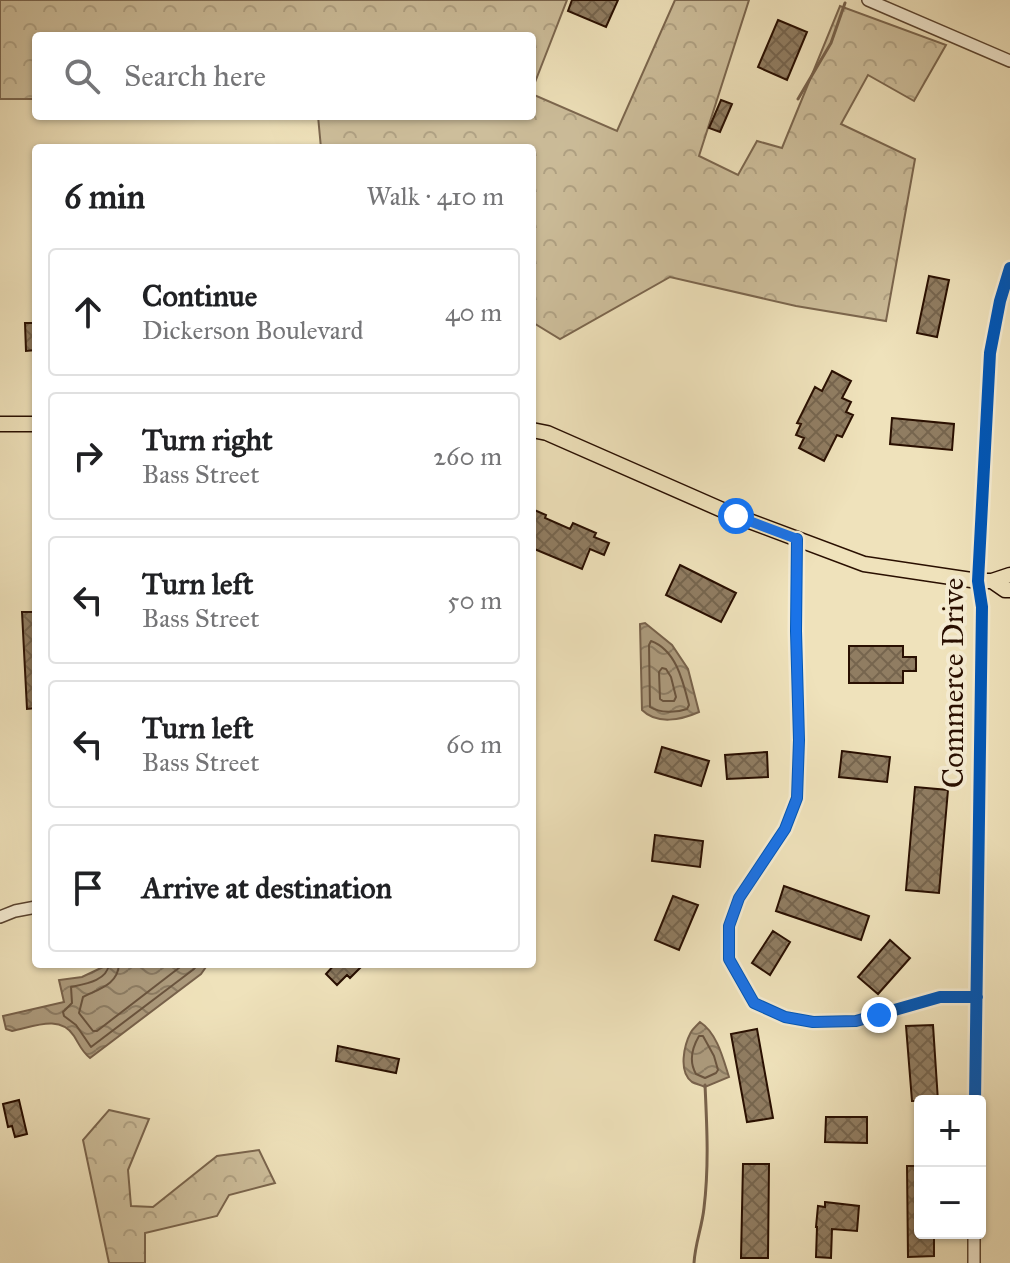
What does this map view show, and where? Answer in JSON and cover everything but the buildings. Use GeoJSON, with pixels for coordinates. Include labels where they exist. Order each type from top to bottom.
{"type":"FeatureCollection","features":[{"type":"Feature","properties":{"kind":"main road"},"geometry":{"type":"LineString","coordinates":[[0,424],[32,424]]}},
{"type":"Feature","properties":{"kind":"main road"},"geometry":{"type":"LineString","coordinates":[[536,431],[724,511],[864,564],[985,581],[1010,590]]}},
{"type":"Feature","properties":{"kind":"main road"},"geometry":{"type":"LineString","coordinates":[[985,581],[1010,575]]}},
{"type":"Feature","properties":{"kind":"street"},"geometry":{"type":"LineString","coordinates":[[868,0],[1010,61]]}},
{"type":"Feature","properties":{"kind":"street","name":"Commerce Drive"},"geometry":{"type":"LineString","coordinates":[[975,1095],[982,607],[990,353],[1010,268]]}},
{"type":"Feature","properties":{"kind":"street"},"geometry":{"type":"LineString","coordinates":[[797,539],[797,798],[785,829],[739,898],[729,926],[729,959],[754,1003],[785,1017],[813,1022],[856,1021],[940,997],[977,997]]}},
{"type":"Feature","properties":{"kind":"street"},"geometry":{"type":"LineString","coordinates":[[0,917],[32,908]]}},
{"type":"Feature","properties":{"kind":"street"},"geometry":{"type":"LineString","coordinates":[[974,1239],[974,1263]]}},
{"type":"Feature","properties":{"kind":"green space"},"geometry":{"type":"Polygon","coordinates":[[[0,0],[567,0],[536,80],[536,32],[32,32],[32,99],[0,99],[0,0]]]}},
{"type":"Feature","properties":{"kind":"green space"},"geometry":{"type":"Polygon","coordinates":[[[675,0],[749,0],[699,156],[738,175],[757,141],[782,148],[840,6],[946,45],[914,101],[868,75],[841,124],[915,159],[886,321],[796,306],[670,277],[560,339],[536,324],[536,144],[321,144],[318,120],[536,120],[536,96],[617,131],[675,0]]]}},
{"type":"Feature","properties":{"kind":"green space"},"geometry":{"type":"Polygon","coordinates":[[[109,1110],[149,1119],[128,1170],[131,1206],[153,1207],[217,1156],[259,1150],[275,1183],[229,1195],[217,1216],[145,1233],[145,1263],[109,1263],[83,1140],[109,1110]]]}},
{"type":"Feature","properties":{"kind":"water"},"geometry":{"type":"Polygon","coordinates":[[[645,623],[672,645],[688,669],[699,712],[669,720],[655,718],[642,710],[640,624],[645,623]]]}},
{"type":"Feature","properties":{"kind":"water"},"geometry":{"type":"Polygon","coordinates":[[[101,968],[205,968],[90,1058],[68,1029],[61,1025],[46,1024],[12,1031],[6,1029],[3,1016],[64,1002],[59,980],[82,977],[101,968]]]}},
{"type":"Feature","properties":{"kind":"water"},"geometry":{"type":"Polygon","coordinates":[[[700,1022],[715,1039],[729,1077],[705,1087],[688,1078],[684,1065],[688,1037],[700,1022]]]}},
{"type":"Feature","properties":{"kind":"waterway"},"geometry":{"type":"LineString","coordinates":[[798,99],[831,43],[845,3]]}},
{"type":"Feature","properties":{"kind":"waterway"},"geometry":{"type":"LineString","coordinates":[[694,1263],[707,1177],[705,1085]]}},
{"type":"Feature","properties":{"kind":"cycle path"},"geometry":{"type":"LineString","coordinates":[[975,1095],[982,607],[978,581],[990,353],[1010,268]]}},
{"type":"Feature","properties":{"kind":"cycle path"},"geometry":{"type":"LineString","coordinates":[[797,539],[797,798],[785,829],[739,898],[729,926],[729,959],[754,1003],[785,1017],[813,1022],[856,1021],[940,997],[977,997]]}},
{"type":"Feature","properties":{"kind":"route"},"geometry":{"type":"LineString","coordinates":[[736,516],[797,539],[799,740],[797,798],[785,829],[739,898],[729,926],[729,959],[754,1003],[785,1017],[813,1022],[856,1021],[879,1015]]}}]}
